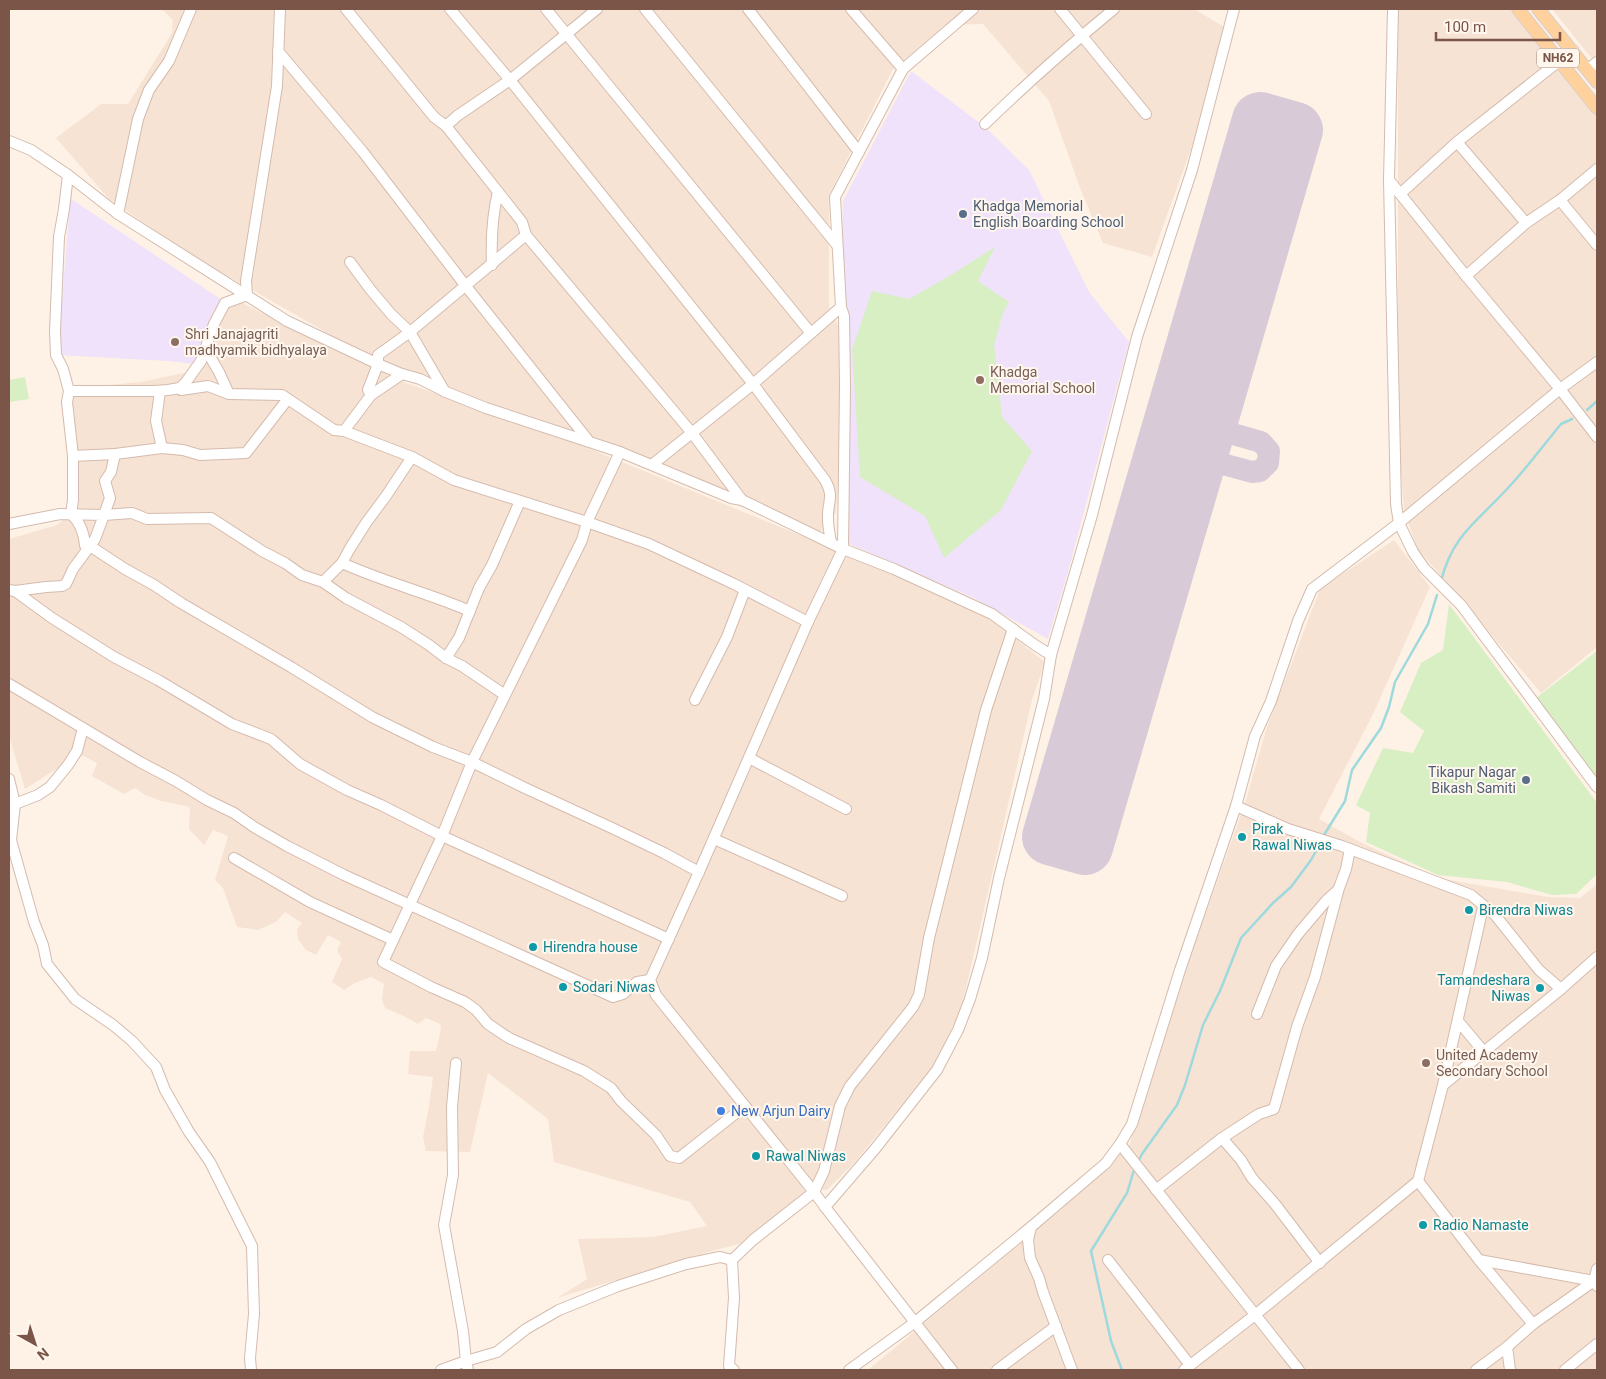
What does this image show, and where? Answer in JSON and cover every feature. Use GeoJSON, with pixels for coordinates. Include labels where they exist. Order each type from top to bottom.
{"type":"FeatureCollection","features":[{"type":"Feature","properties":{"kind":"main road","name":"NH62"},"geometry":{"type":"LineString","coordinates":[[1518,9],[1597,108]]}},
{"type":"Feature","properties":{"kind":"main road","name":"NH62"},"geometry":{"type":"LineString","coordinates":[[1539,9],[1572,50],[1592,66],[1597,82]]}},
{"type":"Feature","properties":{"kind":"street"},"geometry":{"type":"LineString","coordinates":[[118,214],[138,119],[149,90],[169,61],[191,9]]}},
{"type":"Feature","properties":{"kind":"street"},"geometry":{"type":"LineString","coordinates":[[246,294],[246,281],[277,86],[280,9]]}},
{"type":"Feature","properties":{"kind":"street"},"geometry":{"type":"LineString","coordinates":[[346,9],[434,117],[446,126],[522,222],[526,235],[692,433],[742,500]]}},
{"type":"Feature","properties":{"kind":"street"},"geometry":{"type":"LineString","coordinates":[[450,9],[510,80],[753,384],[825,480],[830,488],[831,498],[828,517],[831,543]]}},
{"type":"Feature","properties":{"kind":"street"},"geometry":{"type":"LineString","coordinates":[[546,9],[810,332]]}},
{"type":"Feature","properties":{"kind":"street"},"geometry":{"type":"LineString","coordinates":[[446,126],[457,116],[510,80],[597,9]]}},
{"type":"Feature","properties":{"kind":"street"},"geometry":{"type":"LineString","coordinates":[[645,9],[837,245]]}},
{"type":"Feature","properties":{"kind":"street"},"geometry":{"type":"LineString","coordinates":[[748,9],[859,152]]}},
{"type":"Feature","properties":{"kind":"street"},"geometry":{"type":"LineString","coordinates":[[851,9],[903,69]]}},
{"type":"Feature","properties":{"kind":"street"},"geometry":{"type":"LineString","coordinates":[[952,1370],[814,1192],[656,995],[650,980],[714,839],[808,622],[843,549],[844,316],[841,307],[835,197],[903,69],[973,9]]}},
{"type":"Feature","properties":{"kind":"street"},"geometry":{"type":"LineString","coordinates":[[1060,9],[1146,114]]}},
{"type":"Feature","properties":{"kind":"street"},"geometry":{"type":"LineString","coordinates":[[985,124],[1013,96],[1114,9]]}},
{"type":"Feature","properties":{"kind":"street"},"geometry":{"type":"LineString","coordinates":[[825,1207],[875,1149],[937,1070],[958,1030],[970,999],[982,958],[999,878],[1044,699],[1051,655],[1092,515],[1137,337],[1192,170],[1234,9]]}},
{"type":"Feature","properties":{"kind":"street"},"geometry":{"type":"LineString","coordinates":[[1393,9],[1389,180],[1396,504],[1399,523],[1413,552],[1424,568],[1461,605],[1597,787]]}},
{"type":"Feature","properties":{"kind":"street"},"geometry":{"type":"LineString","coordinates":[[1400,194],[1457,142],[1572,50]]}},
{"type":"Feature","properties":{"kind":"street"},"geometry":{"type":"LineString","coordinates":[[278,52],[363,152],[465,286],[589,440]]}},
{"type":"Feature","properties":{"kind":"street"},"geometry":{"type":"LineString","coordinates":[[9,141],[31,150],[68,175],[118,214],[287,321],[378,364],[420,379],[486,408],[589,440],[653,464],[730,498],[742,500],[843,549],[894,569],[992,614],[1051,655]]}},
{"type":"Feature","properties":{"kind":"street"},"geometry":{"type":"LineString","coordinates":[[1457,142],[1526,223]]}},
{"type":"Feature","properties":{"kind":"street"},"geometry":{"type":"LineString","coordinates":[[1466,276],[1526,223],[1560,200],[1597,169]]}},
{"type":"Feature","properties":{"kind":"street"},"geometry":{"type":"LineString","coordinates":[[68,175],[58,237],[55,313],[56,355],[63,369],[69,392],[73,500],[71,514]]}},
{"type":"Feature","properties":{"kind":"street"},"geometry":{"type":"LineString","coordinates":[[1389,180],[1597,436]]}},
{"type":"Feature","properties":{"kind":"street"},"geometry":{"type":"LineString","coordinates":[[492,265],[494,209],[498,192]]}},
{"type":"Feature","properties":{"kind":"street"},"geometry":{"type":"LineString","coordinates":[[1560,200],[1597,245]]}},
{"type":"Feature","properties":{"kind":"street"},"geometry":{"type":"LineString","coordinates":[[371,394],[368,390],[378,364],[378,355],[410,332],[526,235]]}},
{"type":"Feature","properties":{"kind":"street"},"geometry":{"type":"LineString","coordinates":[[350,262],[391,314],[410,332],[446,392]]}},
{"type":"Feature","properties":{"kind":"street"},"geometry":{"type":"LineString","coordinates":[[180,388],[201,361],[214,324],[225,302],[246,294]]}},
{"type":"Feature","properties":{"kind":"street"},"geometry":{"type":"LineString","coordinates":[[653,464],[753,384],[810,332],[841,307]]}},
{"type":"Feature","properties":{"kind":"street"},"geometry":{"type":"LineString","coordinates":[[206,350],[220,372],[229,394]]}},
{"type":"Feature","properties":{"kind":"street"},"geometry":{"type":"LineString","coordinates":[[849,1370],[914,1323],[1106,1163],[1132,1124],[1177,980],[1236,806],[1255,736],[1271,701],[1292,638],[1312,589],[1399,523],[1560,389],[1597,362]]}},
{"type":"Feature","properties":{"kind":"street"},"geometry":{"type":"LineString","coordinates":[[344,431],[371,394],[402,374]]}},
{"type":"Feature","properties":{"kind":"street"},"geometry":{"type":"LineString","coordinates":[[69,392],[160,391],[208,386],[229,394],[282,395],[334,430],[344,431],[412,457],[454,480],[587,522],[649,544],[808,622]]}},
{"type":"Feature","properties":{"kind":"street"},"geometry":{"type":"LineString","coordinates":[[160,391],[156,421],[162,448]]}},
{"type":"Feature","properties":{"kind":"street"},"geometry":{"type":"LineString","coordinates":[[72,456],[115,454],[162,448],[183,450],[200,455],[246,453],[287,400]]}},
{"type":"Feature","properties":{"kind":"street"},"geometry":{"type":"LineString","coordinates":[[620,452],[587,522],[582,540],[472,762],[442,836],[383,962],[465,1002],[476,1010],[488,1024],[509,1038],[584,1071],[611,1088],[621,1101],[656,1135],[670,1156],[679,1158],[745,1106]]}},
{"type":"Feature","properties":{"kind":"street"},"geometry":{"type":"LineString","coordinates":[[12,591],[66,584],[99,531],[110,498],[105,480],[111,472],[115,454]]}},
{"type":"Feature","properties":{"kind":"street"},"geometry":{"type":"LineString","coordinates":[[323,582],[342,563],[348,550],[412,457]]}},
{"type":"Feature","properties":{"kind":"street"},"geometry":{"type":"LineString","coordinates":[[446,658],[459,638],[479,588],[492,565],[520,501]]}},
{"type":"Feature","properties":{"kind":"street"},"geometry":{"type":"LineString","coordinates":[[9,524],[71,514],[104,515],[132,513],[147,519],[211,518],[302,575],[323,582],[346,598],[408,631],[446,658],[462,666],[505,695]]}},
{"type":"Feature","properties":{"kind":"street"},"geometry":{"type":"LineString","coordinates":[[71,514],[76,518],[83,531],[85,545],[90,546],[125,569],[154,584],[181,603],[372,717],[664,853],[699,872]]}},
{"type":"Feature","properties":{"kind":"street"},"geometry":{"type":"LineString","coordinates":[[342,563],[366,574],[447,601],[470,611]]}},
{"type":"Feature","properties":{"kind":"street"},"geometry":{"type":"LineString","coordinates":[[695,700],[727,637],[745,590]]}},
{"type":"Feature","properties":{"kind":"street"},"geometry":{"type":"LineString","coordinates":[[12,591],[114,657],[175,689],[232,724],[271,739],[300,764],[347,790],[442,836],[669,939]]}},
{"type":"Feature","properties":{"kind":"street"},"geometry":{"type":"LineString","coordinates":[[734,1370],[729,1366],[734,1298],[732,1260],[753,1240],[814,1192],[824,1171],[840,1106],[850,1086],[913,1007],[919,995],[929,938],[986,710],[1013,629]]}},
{"type":"Feature","properties":{"kind":"street"},"geometry":{"type":"LineString","coordinates":[[9,684],[140,762],[234,813],[287,846],[344,875],[613,997],[623,994],[637,982],[650,980]]}},
{"type":"Feature","properties":{"kind":"street"},"geometry":{"type":"LineString","coordinates":[[15,804],[38,795],[50,786],[77,751],[83,728]]}},
{"type":"Feature","properties":{"kind":"street"},"geometry":{"type":"LineString","coordinates":[[749,758],[846,809]]}},
{"type":"Feature","properties":{"kind":"street"},"geometry":{"type":"LineString","coordinates":[[9,779],[15,804],[11,840],[47,964],[75,999],[132,1040],[156,1067],[165,1090],[189,1132],[210,1162],[252,1246],[254,1314],[250,1358],[251,1370]]}},
{"type":"Feature","properties":{"kind":"street"},"geometry":{"type":"LineString","coordinates":[[1236,806],[1288,829],[1350,849],[1471,895],[1495,915],[1539,970],[1561,990]]}},
{"type":"Feature","properties":{"kind":"street"},"geometry":{"type":"LineString","coordinates":[[714,839],[842,896]]}},
{"type":"Feature","properties":{"kind":"street"},"geometry":{"type":"LineString","coordinates":[[1156,1190],[1222,1138],[1259,1114],[1274,1109],[1297,1027],[1315,977],[1350,849]]}},
{"type":"Feature","properties":{"kind":"street"},"geometry":{"type":"LineString","coordinates":[[234,858],[310,902],[393,940]]}},
{"type":"Feature","properties":{"kind":"street"},"geometry":{"type":"LineString","coordinates":[[1257,1014],[1276,966],[1298,934],[1338,890]]}},
{"type":"Feature","properties":{"kind":"street"},"geometry":{"type":"LineString","coordinates":[[1108,1260],[1187,1367],[1255,1315],[1418,1181],[1443,1085],[1483,906]]}},
{"type":"Feature","properties":{"kind":"street"},"geometry":{"type":"LineString","coordinates":[[1443,1085],[1596,960]]}},
{"type":"Feature","properties":{"kind":"street"},"geometry":{"type":"LineString","coordinates":[[1458,1020],[1484,1052]]}},
{"type":"Feature","properties":{"kind":"street"},"geometry":{"type":"LineString","coordinates":[[456,1063],[452,1108],[453,1175],[444,1226],[463,1331],[467,1366]]}},
{"type":"Feature","properties":{"kind":"street"},"geometry":{"type":"LineString","coordinates":[[1222,1138],[1320,1262]]}},
{"type":"Feature","properties":{"kind":"street"},"geometry":{"type":"LineString","coordinates":[[1120,1144],[1299,1370]]}},
{"type":"Feature","properties":{"kind":"street"},"geometry":{"type":"LineString","coordinates":[[1418,1181],[1479,1260],[1532,1324]]}},
{"type":"Feature","properties":{"kind":"street"},"geometry":{"type":"LineString","coordinates":[[1031,1227],[1028,1240],[1030,1258],[1072,1370]]}},
{"type":"Feature","properties":{"kind":"street"},"geometry":{"type":"LineString","coordinates":[[441,1370],[467,1366],[498,1352],[526,1329],[559,1310],[618,1286],[686,1264],[720,1257],[732,1260]]}},
{"type":"Feature","properties":{"kind":"street"},"geometry":{"type":"LineString","coordinates":[[1479,1260],[1596,1284]]}},
{"type":"Feature","properties":{"kind":"street"},"geometry":{"type":"LineString","coordinates":[[1596,1284],[1597,1269]]}},
{"type":"Feature","properties":{"kind":"street"},"geometry":{"type":"LineString","coordinates":[[1476,1370],[1532,1324],[1596,1284]]}},
{"type":"Feature","properties":{"kind":"street"},"geometry":{"type":"LineString","coordinates":[[997,1370],[1056,1326]]}},
{"type":"Feature","properties":{"kind":"street"},"geometry":{"type":"LineString","coordinates":[[1565,1370],[1597,1344]]}},
{"type":"Feature","properties":{"kind":"street"},"geometry":{"type":"LineString","coordinates":[[1507,1346],[1510,1370]]}},
{"type":"Feature","properties":{"kind":"shaded area"},"geometry":{"type":"Polygon","coordinates":[[[162,9],[1194,9],[1233,32],[1152,257],[1103,243],[1080,188],[1049,101],[983,24],[945,25],[893,69],[829,195],[829,306],[838,326],[841,417],[836,513],[820,532],[634,454],[482,400],[357,350],[191,255],[109,199],[56,138],[101,104],[128,104],[172,33],[173,20],[162,9]]]}},
{"type":"Feature","properties":{"kind":"shaded area"},"geometry":{"type":"Polygon","coordinates":[[[1398,9],[1522,9],[1597,101],[1597,647],[1541,693],[1417,548],[1404,511],[1398,432],[1398,9]]]}},
{"type":"Feature","properties":{"kind":"shaded area"},"geometry":{"type":"Polygon","coordinates":[[[1552,9],[1597,9],[1597,65],[1552,9]]]}},
{"type":"Feature","properties":{"kind":"shaded area","name":"Khadga Memorial School"},"geometry":{"type":"Polygon","coordinates":[[[911,71],[985,127],[1029,170],[1089,292],[1129,342],[1068,572],[1048,639],[974,598],[840,540],[843,201],[911,71]]]}},
{"type":"Feature","properties":{"kind":"shaded area"},"geometry":{"type":"Polygon","coordinates":[[[70,198],[222,300],[194,364],[58,355],[70,198]]]}},
{"type":"Feature","properties":{"kind":"shaded area"},"geometry":{"type":"Polygon","coordinates":[[[240,302],[403,382],[564,438],[887,571],[988,618],[1045,662],[1032,700],[962,1006],[936,1063],[854,1163],[827,1190],[808,1189],[742,1243],[557,1298],[587,1279],[578,1239],[653,1237],[707,1226],[690,1202],[554,1162],[548,1119],[488,1073],[470,1152],[426,1151],[423,1137],[433,1077],[408,1074],[410,1051],[436,1051],[441,1029],[440,1024],[426,1018],[418,1024],[385,1008],[382,999],[384,984],[371,977],[355,983],[344,990],[332,982],[342,959],[337,950],[341,942],[328,935],[316,955],[306,950],[298,939],[297,929],[302,923],[285,912],[276,922],[258,930],[237,927],[223,888],[215,880],[228,836],[213,830],[204,845],[189,829],[190,807],[161,801],[145,795],[135,788],[124,794],[92,776],[97,763],[80,754],[25,789],[9,736],[9,539],[57,525],[77,508],[72,419],[73,388],[141,382],[202,369],[214,335],[230,304],[240,302]]]}},
{"type":"Feature","properties":{"kind":"shaded area"},"geometry":{"type":"Polygon","coordinates":[[[1394,540],[1430,587],[1374,712],[1319,819],[1360,842],[1438,878],[1548,897],[1580,898],[1597,884],[1597,1370],[868,1370],[1062,1209],[1129,1146],[1157,1052],[1246,800],[1266,730],[1320,589],[1394,540]]]}},
{"type":"Feature","properties":{"kind":"green space"},"geometry":{"type":"Polygon","coordinates":[[[995,247],[978,281],[1009,302],[1003,313],[994,345],[1002,417],[1032,451],[1001,510],[944,558],[925,516],[860,477],[852,350],[872,291],[909,299],[995,247]]]}},
{"type":"Feature","properties":{"kind":"green space"},"geometry":{"type":"Polygon","coordinates":[[[25,377],[29,399],[9,402],[9,380],[25,377]]]}},
{"type":"Feature","properties":{"kind":"green space"},"geometry":{"type":"Polygon","coordinates":[[[1449,604],[1597,803],[1597,874],[1576,894],[1552,895],[1507,882],[1438,875],[1366,842],[1370,813],[1356,805],[1383,748],[1413,753],[1424,731],[1400,712],[1421,663],[1443,650],[1449,604]]]}},
{"type":"Feature","properties":{"kind":"green space"},"geometry":{"type":"Polygon","coordinates":[[[1597,651],[1597,778],[1536,698],[1597,651]]]}},
{"type":"Feature","properties":{"kind":"waterway"},"geometry":{"type":"LineString","coordinates":[[1587,410],[1597,401]]}},
{"type":"Feature","properties":{"kind":"waterway"},"geometry":{"type":"LineString","coordinates":[[1441,581],[1452,551],[1467,530],[1514,481],[1561,424],[1572,419]]}},
{"type":"Feature","properties":{"kind":"waterway"},"geometry":{"type":"LineString","coordinates":[[1324,835],[1345,801],[1352,770],[1381,728],[1389,707],[1395,682],[1428,624],[1437,595]]}},
{"type":"Feature","properties":{"kind":"waterway"},"geometry":{"type":"LineString","coordinates":[[1138,1162],[1177,1105],[1203,1025],[1220,991],[1241,938],[1273,903],[1291,887],[1320,844]]}},
{"type":"Feature","properties":{"kind":"waterway"},"geometry":{"type":"LineString","coordinates":[[1122,1370],[1111,1341],[1091,1251],[1127,1193],[1134,1170]]}},
{"type":"Feature","properties":{"kind":"taxiway"},"geometry":{"type":"LineString","coordinates":[[1182,453],[1252,472],[1260,471],[1268,463],[1269,451],[1261,442],[1191,422]]}},
{"type":"Feature","properties":{"kind":"runway"},"geometry":{"type":"LineString","coordinates":[[1260,120],[1295,130],[1085,847],[1050,837],[1260,120]]}},
{"type":"Feature","properties":{"kind":"place","name":"Khadga Memorial English Boarding School"},"geometry":{"type":"Point","coordinates":[963,214]}},
{"type":"Feature","properties":{"kind":"place","name":"Shri Janajagriti madhyamik bidhyalaya"},"geometry":{"type":"Point","coordinates":[175,342]}},
{"type":"Feature","properties":{"kind":"place","name":"Khadga Memorial School"},"geometry":{"type":"Point","coordinates":[980,380]}},
{"type":"Feature","properties":{"kind":"place","name":"Tikapur Nagar Bikash Samiti"},"geometry":{"type":"Point","coordinates":[1526,780]}},
{"type":"Feature","properties":{"kind":"place","name":"Pirak Rawal Niwas"},"geometry":{"type":"Point","coordinates":[1242,837]}},
{"type":"Feature","properties":{"kind":"place","name":"Birendra Niwas"},"geometry":{"type":"Point","coordinates":[1469,910]}},
{"type":"Feature","properties":{"kind":"place","name":"Hirendra house"},"geometry":{"type":"Point","coordinates":[533,947]}},
{"type":"Feature","properties":{"kind":"place","name":"Sodari Niwas"},"geometry":{"type":"Point","coordinates":[563,987]}},
{"type":"Feature","properties":{"kind":"place","name":"Tamandeshara Niwas"},"geometry":{"type":"Point","coordinates":[1540,988]}},
{"type":"Feature","properties":{"kind":"place","name":"United Academy Secondary School"},"geometry":{"type":"Point","coordinates":[1426,1063]}},
{"type":"Feature","properties":{"kind":"place","name":"New Arjun Dairy"},"geometry":{"type":"Point","coordinates":[721,1111]}},
{"type":"Feature","properties":{"kind":"place","name":"Rawal Niwas"},"geometry":{"type":"Point","coordinates":[756,1156]}},
{"type":"Feature","properties":{"kind":"place","name":"Radio Namaste"},"geometry":{"type":"Point","coordinates":[1423,1225]}}]}
